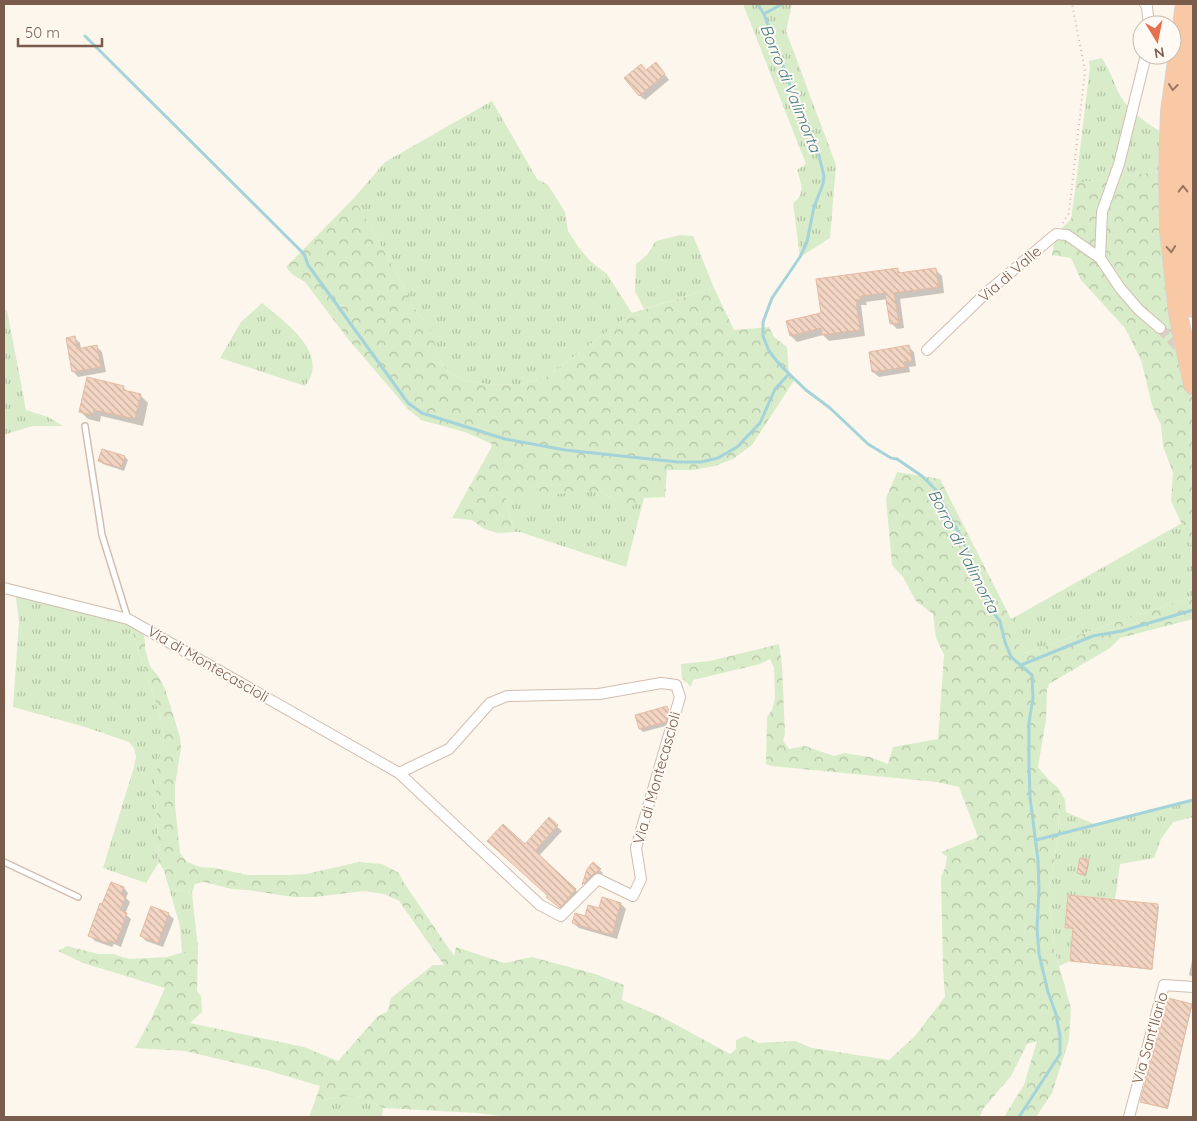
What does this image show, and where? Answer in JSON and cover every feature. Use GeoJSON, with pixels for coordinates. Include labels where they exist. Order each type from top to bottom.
{"type":"FeatureCollection","features":[{"type":"Feature","properties":{"kind":"highway"},"geometry":{"type":"LineString","coordinates":[[1185,4],[1170,112],[1168,170],[1169,229],[1178,314],[1193,385]]}},
{"type":"Feature","properties":{"kind":"highway"},"geometry":{"type":"LineString","coordinates":[[1193,36],[1184,116],[1182,168],[1184,229],[1193,308]]}},
{"type":"Feature","properties":{"kind":"street"},"geometry":{"type":"LineString","coordinates":[[1100,258],[1102,212],[1119,164],[1144,65]]}},
{"type":"Feature","properties":{"kind":"street"},"geometry":{"type":"LineString","coordinates":[[1056,234],[1067,235],[1100,258],[1120,288],[1139,310],[1160,328]]}},
{"type":"Feature","properties":{"kind":"street","name":"Via di Valle"},"geometry":{"type":"LineString","coordinates":[[927,350],[986,293],[1056,234]]}},
{"type":"Feature","properties":{"kind":"street","name":"Via di Montecascioli"},"geometry":{"type":"LineString","coordinates":[[4,588],[128,619],[399,772],[540,905],[560,916],[598,879],[633,896],[641,879],[636,848],[680,697],[676,685],[661,683],[599,694],[507,696],[490,703],[449,749],[399,772]]}},
{"type":"Feature","properties":{"kind":"street","name":"Via Sant'Ilario"},"geometry":{"type":"LineString","coordinates":[[1129,1117],[1164,985],[1193,987]]}},
{"type":"Feature","properties":{"kind":"lane"},"geometry":{"type":"LineString","coordinates":[[85,426],[102,535],[128,619]]}},
{"type":"Feature","properties":{"kind":"lane"},"geometry":{"type":"LineString","coordinates":[[4,862],[78,897]]}},
{"type":"Feature","properties":{"kind":"path"},"geometry":{"type":"LineString","coordinates":[[1056,234],[1069,213],[1085,71],[1072,4]]}},
{"type":"Feature","properties":{"kind":"green space"},"geometry":{"type":"Polygon","coordinates":[[[743,4],[792,4],[786,31],[836,165],[830,238],[800,257],[793,203],[800,196],[801,192],[797,170],[806,164],[743,4]]]}},
{"type":"Feature","properties":{"kind":"green space"},"geometry":{"type":"Polygon","coordinates":[[[1102,58],[1121,97],[1130,109],[1142,120],[1169,136],[1168,170],[1076,183],[1090,67],[1089,61],[1102,58]]]}},
{"type":"Feature","properties":{"kind":"green space"},"geometry":{"type":"Polygon","coordinates":[[[492,101],[537,179],[548,185],[565,212],[568,231],[579,248],[590,261],[607,274],[632,313],[548,376],[519,385],[486,384],[463,380],[446,371],[431,334],[423,319],[411,304],[407,292],[354,198],[385,162],[492,101]]]}},
{"type":"Feature","properties":{"kind":"green space"},"geometry":{"type":"Polygon","coordinates":[[[1168,170],[1193,385],[1193,548],[1171,501],[1173,473],[1163,446],[1161,425],[1152,405],[1141,360],[1125,328],[1081,280],[1071,258],[1052,255],[1056,234],[1071,219],[1076,183],[1168,170]]]}},
{"type":"Feature","properties":{"kind":"green space"},"geometry":{"type":"Polygon","coordinates":[[[354,198],[407,292],[411,304],[432,334],[440,360],[446,371],[463,380],[486,384],[519,385],[548,376],[632,313],[714,288],[734,330],[769,327],[774,337],[787,347],[789,374],[795,379],[752,445],[733,459],[715,466],[693,470],[667,470],[665,497],[644,498],[633,506],[617,502],[601,491],[523,498],[507,492],[506,500],[514,532],[498,533],[484,529],[472,520],[452,518],[492,444],[465,432],[421,420],[407,408],[348,339],[305,282],[293,275],[286,267],[354,198]]]}},
{"type":"Feature","properties":{"kind":"green space"},"geometry":{"type":"Polygon","coordinates":[[[680,235],[693,236],[714,288],[644,309],[635,291],[636,264],[647,255],[656,241],[680,235]]]}},
{"type":"Feature","properties":{"kind":"green space"},"geometry":{"type":"Polygon","coordinates":[[[262,303],[293,329],[309,351],[312,362],[312,374],[305,386],[220,358],[241,322],[262,303]]]}},
{"type":"Feature","properties":{"kind":"green space"},"geometry":{"type":"Polygon","coordinates":[[[7,310],[26,410],[48,417],[63,426],[32,426],[4,435],[4,311],[7,310]]]}},
{"type":"Feature","properties":{"kind":"green space"},"geometry":{"type":"Polygon","coordinates":[[[897,472],[940,479],[1011,619],[1022,654],[1193,596],[1193,619],[1120,638],[1110,648],[1049,684],[1047,689],[1046,720],[1038,767],[1059,789],[1058,837],[1049,892],[1054,949],[1071,1008],[1069,1040],[1052,1093],[1036,1117],[1004,1117],[1024,1085],[1037,1041],[1027,1044],[1011,1076],[983,1109],[980,1117],[508,1117],[477,1113],[383,1108],[357,1095],[315,1101],[320,1086],[266,1070],[185,1051],[135,1048],[165,988],[83,963],[58,951],[67,946],[98,954],[113,954],[129,959],[167,957],[198,948],[197,991],[201,996],[202,1012],[190,1023],[304,1047],[338,1061],[378,1016],[387,1012],[391,998],[433,965],[444,965],[399,901],[384,894],[364,891],[315,897],[294,897],[232,889],[204,882],[195,884],[192,893],[169,888],[159,862],[155,778],[164,737],[160,716],[128,619],[142,627],[150,666],[159,677],[165,689],[180,737],[181,748],[175,785],[175,805],[180,853],[187,862],[200,867],[248,875],[306,874],[359,862],[382,864],[399,873],[454,956],[456,947],[504,963],[532,957],[595,974],[624,985],[622,1000],[662,1017],[730,1054],[736,1049],[736,1040],[745,1036],[759,1043],[795,1041],[812,1048],[889,1060],[915,1036],[945,997],[941,877],[947,857],[941,852],[978,837],[959,787],[937,782],[766,764],[767,717],[772,710],[775,698],[774,668],[770,659],[760,664],[693,680],[691,687],[682,678],[681,664],[710,661],[779,644],[782,665],[785,734],[783,741],[789,749],[805,746],[834,756],[844,753],[870,757],[888,764],[893,747],[938,739],[944,655],[936,638],[933,614],[916,601],[903,577],[892,565],[886,498],[897,472]]]}},
{"type":"Feature","properties":{"kind":"green space"},"geometry":{"type":"Polygon","coordinates":[[[601,491],[617,502],[644,498],[626,567],[520,532],[514,532],[506,500],[507,492],[601,491]]]}},
{"type":"Feature","properties":{"kind":"green space"},"geometry":{"type":"Polygon","coordinates":[[[1182,523],[1193,548],[1193,596],[1022,654],[1011,619],[1182,523]]]}},
{"type":"Feature","properties":{"kind":"green space"},"geometry":{"type":"Polygon","coordinates":[[[15,591],[128,619],[160,716],[164,737],[155,778],[159,862],[146,883],[103,868],[134,767],[136,757],[134,748],[129,742],[85,727],[13,707],[19,621],[15,591]]]}},
{"type":"Feature","properties":{"kind":"green space"},"geometry":{"type":"Polygon","coordinates":[[[1059,789],[1065,800],[1066,812],[1096,825],[1193,800],[1193,817],[1173,822],[1161,839],[1154,858],[1120,864],[1115,900],[1068,895],[1065,927],[1073,928],[1070,961],[1059,966],[1054,949],[1049,892],[1058,837],[1059,789]]]}},
{"type":"Feature","properties":{"kind":"green space"},"geometry":{"type":"Polygon","coordinates":[[[169,888],[192,893],[198,948],[182,953],[180,926],[169,888]]]}},
{"type":"Feature","properties":{"kind":"green space"},"geometry":{"type":"Polygon","coordinates":[[[357,1095],[383,1108],[382,1117],[309,1117],[315,1101],[357,1095]]]}},
{"type":"Feature","properties":{"kind":"building"},"geometry":{"type":"Polygon","coordinates":[[[656,62],[665,74],[639,96],[624,78],[641,64],[646,70],[656,62]]]}},
{"type":"Feature","properties":{"kind":"building"},"geometry":{"type":"Polygon","coordinates":[[[898,268],[898,273],[936,268],[939,287],[894,293],[899,323],[890,324],[885,293],[861,296],[861,299],[856,300],[860,330],[822,335],[821,328],[790,336],[786,321],[821,313],[816,279],[898,268]]]}},
{"type":"Feature","properties":{"kind":"building"},"geometry":{"type":"Polygon","coordinates":[[[75,336],[77,349],[97,345],[101,367],[72,372],[66,338],[75,336]]]}},
{"type":"Feature","properties":{"kind":"building"},"geometry":{"type":"Polygon","coordinates":[[[909,345],[912,361],[904,362],[905,367],[872,372],[869,352],[909,345]]]}},
{"type":"Feature","properties":{"kind":"building"},"geometry":{"type":"Polygon","coordinates":[[[87,377],[124,386],[123,390],[141,394],[135,419],[94,410],[93,415],[79,412],[87,377]]]}},
{"type":"Feature","properties":{"kind":"building"},"geometry":{"type":"Polygon","coordinates":[[[102,449],[125,456],[121,468],[98,461],[102,449]]]}},
{"type":"Feature","properties":{"kind":"building"},"geometry":{"type":"Polygon","coordinates":[[[667,706],[669,711],[666,722],[639,729],[635,715],[667,706]]]}},
{"type":"Feature","properties":{"kind":"building"},"geometry":{"type":"Polygon","coordinates":[[[549,817],[558,825],[535,851],[576,889],[560,908],[487,841],[503,824],[525,844],[549,817]]]}},
{"type":"Feature","properties":{"kind":"building"},"geometry":{"type":"Polygon","coordinates":[[[1080,858],[1089,860],[1085,875],[1077,873],[1080,858]]]}},
{"type":"Feature","properties":{"kind":"building"},"geometry":{"type":"Polygon","coordinates":[[[593,862],[601,869],[582,885],[587,869],[593,862]]]}},
{"type":"Feature","properties":{"kind":"building"},"geometry":{"type":"Polygon","coordinates":[[[111,882],[124,887],[121,894],[126,896],[120,910],[127,913],[116,943],[109,940],[108,943],[88,936],[100,903],[102,904],[111,882]]]}},
{"type":"Feature","properties":{"kind":"building"},"geometry":{"type":"Polygon","coordinates":[[[1068,895],[1158,904],[1152,969],[1070,961],[1073,928],[1065,928],[1068,895]]]}},
{"type":"Feature","properties":{"kind":"building"},"geometry":{"type":"Polygon","coordinates":[[[602,897],[621,903],[612,935],[572,923],[575,913],[585,916],[588,905],[599,908],[602,897]]]}},
{"type":"Feature","properties":{"kind":"building"},"geometry":{"type":"Polygon","coordinates":[[[151,906],[169,913],[158,943],[140,936],[151,906]]]}},
{"type":"Feature","properties":{"kind":"building"},"geometry":{"type":"Polygon","coordinates":[[[1168,998],[1192,1004],[1167,1108],[1140,1102],[1168,998]]]}},
{"type":"Feature","properties":{"kind":"waterway","name":"Borro di Valimorta"},"geometry":{"type":"LineString","coordinates":[[757,4],[764,14],[797,104],[815,140],[824,176],[823,184],[814,207],[807,242],[800,257],[772,298],[763,322],[763,336],[769,351],[780,365],[806,390],[830,408],[868,444],[891,458],[897,459],[922,476],[936,490],[963,541],[992,611],[1000,621],[1011,657],[1032,675],[1033,698],[1029,722],[1029,765],[1030,797],[1038,860],[1037,928],[1039,954],[1048,992],[1056,1014],[1060,1036],[1060,1054],[1019,1117]]}},
{"type":"Feature","properties":{"kind":"waterway"},"geometry":{"type":"LineString","coordinates":[[764,14],[782,4]]}},
{"type":"Feature","properties":{"kind":"waterway"},"geometry":{"type":"LineString","coordinates":[[85,36],[304,254],[308,265],[408,403],[422,413],[505,439],[565,450],[678,462],[701,462],[718,458],[737,447],[760,423],[775,389],[789,374]]}},
{"type":"Feature","properties":{"kind":"waterway"},"geometry":{"type":"LineString","coordinates":[[1021,665],[1093,636],[1122,631],[1193,610]]}},
{"type":"Feature","properties":{"kind":"waterway"},"geometry":{"type":"LineString","coordinates":[[1036,840],[1193,800]]}},
{"type":"Feature","properties":{"kind":"tunnel"},"geometry":{"type":"LineString","coordinates":[[1160,328],[1184,353]]}}]}
